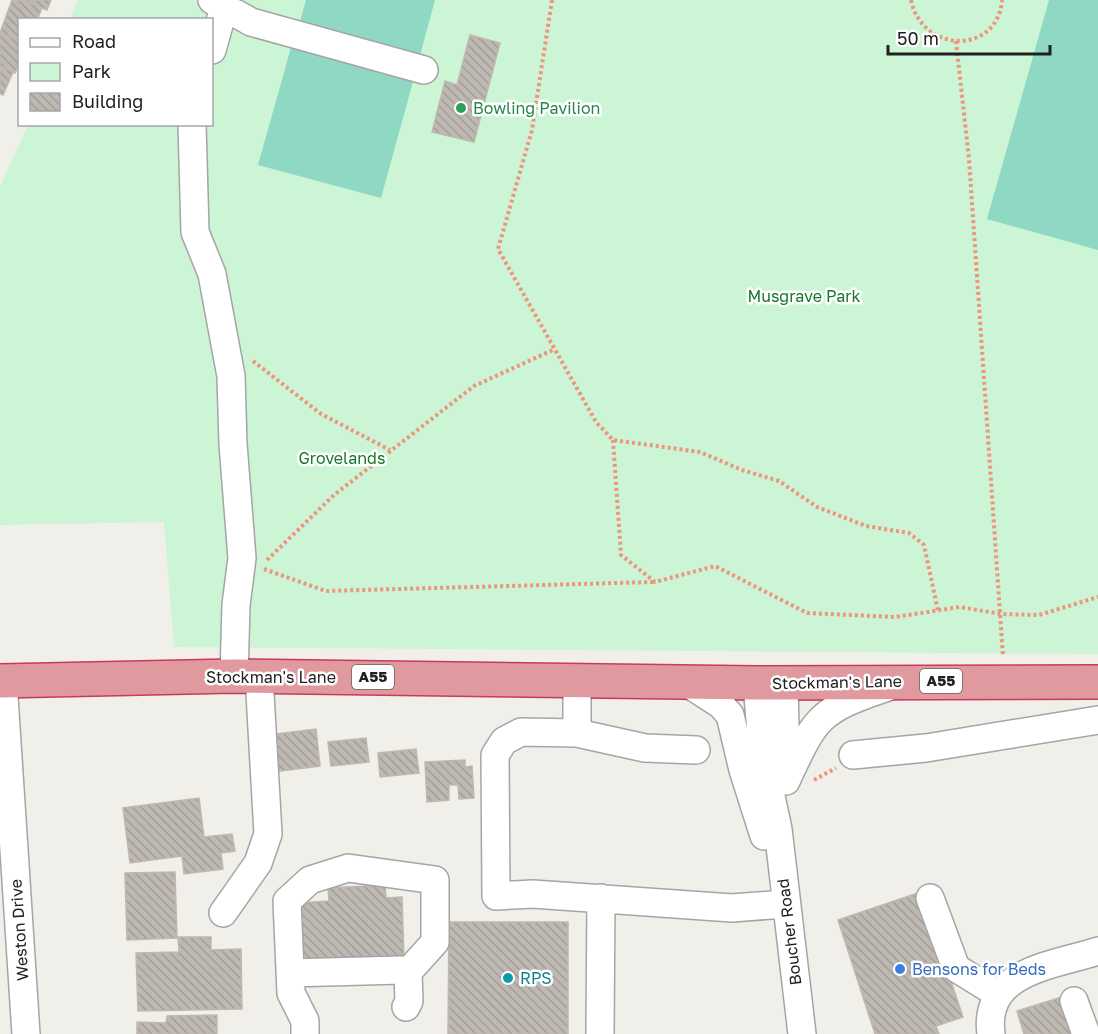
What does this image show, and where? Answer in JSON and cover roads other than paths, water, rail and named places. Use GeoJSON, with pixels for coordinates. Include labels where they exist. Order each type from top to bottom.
{"type":"FeatureCollection","features":[{"type":"Feature","properties":{"kind":"highway","name":"Stockman's Lane"},"geometry":{"type":"LineString","coordinates":[[1,681],[247,676],[771,683],[1097,682]]}},
{"type":"Feature","properties":{"kind":"street"},"geometry":{"type":"LineString","coordinates":[[213,44],[220,2],[251,22],[424,70]]}},
{"type":"Feature","properties":{"kind":"street"},"geometry":{"type":"LineString","coordinates":[[192,126],[195,232],[212,274],[231,376],[233,444],[242,558],[238,590],[268,834],[258,863],[223,914]]}},
{"type":"Feature","properties":{"kind":"street"},"geometry":{"type":"LineString","coordinates":[[577,733],[578,679]]}},
{"type":"Feature","properties":{"kind":"street","name":"Weston Drive"},"geometry":{"type":"LineString","coordinates":[[1,681],[26,1034]]}},
{"type":"Feature","properties":{"kind":"street"},"geometry":{"type":"LineString","coordinates":[[684,681],[721,705],[730,715],[742,770],[785,901],[732,908],[533,894],[496,896],[494,773],[495,755],[504,741],[522,732],[577,733],[645,748],[696,750]]}},
{"type":"Feature","properties":{"kind":"street"},"geometry":{"type":"LineString","coordinates":[[785,786],[816,722],[831,710],[850,700],[906,681]]}},
{"type":"Feature","properties":{"kind":"street","name":"Stockman's Lane"},"geometry":{"type":"LineString","coordinates":[[853,755],[926,748],[1092,720],[1097,682]]}},
{"type":"Feature","properties":{"kind":"street","name":"Boucher Road"},"geometry":{"type":"LineString","coordinates":[[771,683],[788,748],[778,829]]}},
{"type":"Feature","properties":{"kind":"street","name":"Boucher Road"},"geometry":{"type":"LineString","coordinates":[[771,683],[763,759],[778,829],[802,1034]]}},
{"type":"Feature","properties":{"kind":"street"},"geometry":{"type":"LineString","coordinates":[[305,1034],[305,1021],[291,993],[287,901],[310,880],[348,868],[435,880],[435,942],[408,972],[409,1001],[406,1007]]}},
{"type":"Feature","properties":{"kind":"street"},"geometry":{"type":"LineString","coordinates":[[600,1034],[602,898]]}},
{"type":"Feature","properties":{"kind":"street"},"geometry":{"type":"LineString","coordinates":[[930,898],[956,968],[998,994]]}},
{"type":"Feature","properties":{"kind":"street"},"geometry":{"type":"LineString","coordinates":[[990,1034],[989,1020],[992,1003],[1003,986],[1024,974],[1098,951]]}},
{"type":"Feature","properties":{"kind":"street"},"geometry":{"type":"LineString","coordinates":[[290,973],[393,968],[408,972]]}},
{"type":"Feature","properties":{"kind":"street"},"geometry":{"type":"LineString","coordinates":[[1074,1000],[1086,1034]]}},
{"type":"Feature","properties":{"kind":"place","name":"Bowling Pavilion"},"geometry":{"type":"Point","coordinates":[461,108]}},
{"type":"Feature","properties":{"kind":"place","name":"Bensons for Beds"},"geometry":{"type":"Point","coordinates":[900,969]}},
{"type":"Feature","properties":{"kind":"place","name":"RPS"},"geometry":{"type":"Point","coordinates":[508,978]}},
{"type":"Feature","properties":{"kind":"park label","name":"Musgrave Park"},"geometry":{"type":"Point","coordinates":[804,296]}},
{"type":"Feature","properties":{"kind":"park label","name":"Grovelands"},"geometry":{"type":"Point","coordinates":[342,458]}}]}
